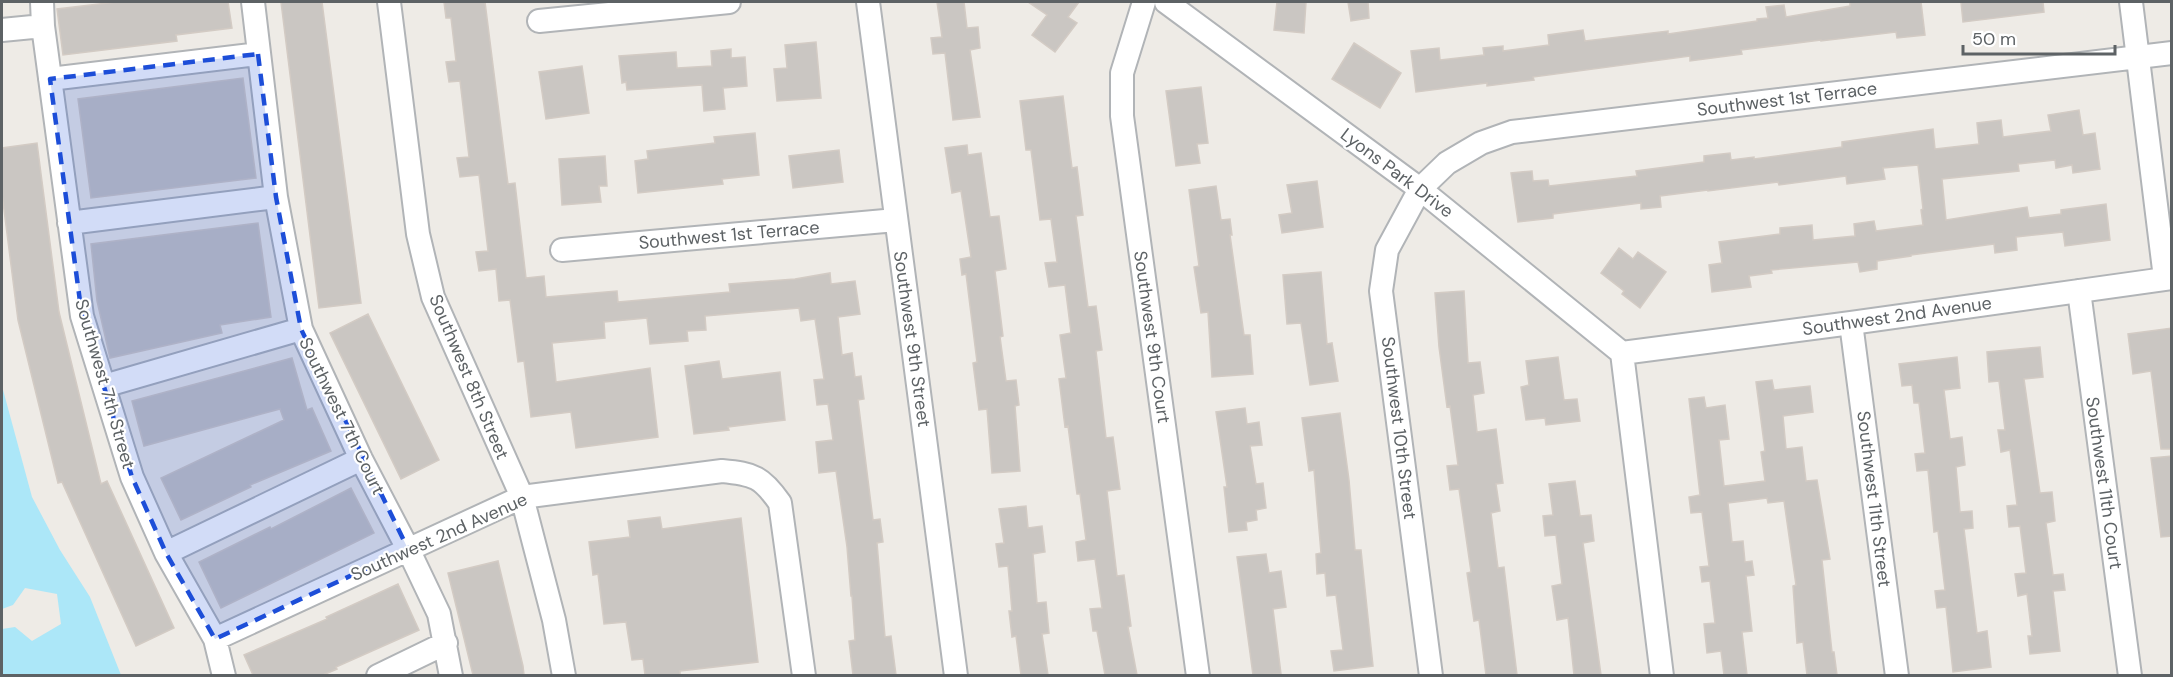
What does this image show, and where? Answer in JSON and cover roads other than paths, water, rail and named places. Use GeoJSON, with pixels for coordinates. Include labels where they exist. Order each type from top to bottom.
{"type":"FeatureCollection","features":[{"type":"Feature","properties":{"kind":"street","name":"Southwest 7th Street"},"geometry":{"type":"LineString","coordinates":[[42,2],[43,26],[82,316],[132,477],[166,553],[215,639],[224,675]]}},
{"type":"Feature","properties":{"kind":"street","name":"Southwest 7th Court"},"geometry":{"type":"LineString","coordinates":[[253,2],[276,197],[301,329],[361,459],[439,614],[451,675]]}},
{"type":"Feature","properties":{"kind":"street","name":"Southwest 8th Street"},"geometry":{"type":"LineString","coordinates":[[389,2],[418,234],[433,297],[522,497],[554,620],[564,675]]}},
{"type":"Feature","properties":{"kind":"street"},"geometry":{"type":"LineString","coordinates":[[539,21],[729,2]]}},
{"type":"Feature","properties":{"kind":"street","name":"Southwest 9th Street"},"geometry":{"type":"LineString","coordinates":[[868,2],[956,675]]}},
{"type":"Feature","properties":{"kind":"street","name":"Southwest 9th Court"},"geometry":{"type":"LineString","coordinates":[[1144,2],[1122,73],[1122,116],[1198,675]]}},
{"type":"Feature","properties":{"kind":"street","name":"Lyons Park Drive"},"geometry":{"type":"LineString","coordinates":[[1166,2],[1420,189],[1622,353]]}},
{"type":"Feature","properties":{"kind":"street"},"geometry":{"type":"LineString","coordinates":[[2131,2],[2168,278]]}},
{"type":"Feature","properties":{"kind":"street"},"geometry":{"type":"LineString","coordinates":[[2,30],[43,26]]}},
{"type":"Feature","properties":{"kind":"street","name":"Southwest 1st Terrace"},"geometry":{"type":"LineString","coordinates":[[1420,189],[1447,163],[1481,143],[1512,132],[2172,52]]}},
{"type":"Feature","properties":{"kind":"street"},"geometry":{"type":"LineString","coordinates":[[50,80],[258,54]]}},
{"type":"Feature","properties":{"kind":"street","name":"Southwest 10th Street"},"geometry":{"type":"LineString","coordinates":[[1420,189],[1387,250],[1381,291],[1431,675]]}},
{"type":"Feature","properties":{"kind":"street"},"geometry":{"type":"LineString","coordinates":[[69,223],[276,197]]}},
{"type":"Feature","properties":{"kind":"street","name":"Southwest 1st Terrace"},"geometry":{"type":"LineString","coordinates":[[562,250],[896,220]]}},
{"type":"Feature","properties":{"kind":"street","name":"Southwest 2nd Avenue"},"geometry":{"type":"LineString","coordinates":[[1622,353],[2168,278]]}},
{"type":"Feature","properties":{"kind":"street","name":"Southwest 11th Court"},"geometry":{"type":"LineString","coordinates":[[2079,291],[2130,675]]}},
{"type":"Feature","properties":{"kind":"street","name":"Southwest 11th Street"},"geometry":{"type":"LineString","coordinates":[[1851,323],[1897,675]]}},
{"type":"Feature","properties":{"kind":"street"},"geometry":{"type":"LineString","coordinates":[[104,386],[301,329]]}},
{"type":"Feature","properties":{"kind":"street"},"geometry":{"type":"LineString","coordinates":[[1622,353],[1662,675]]}},
{"type":"Feature","properties":{"kind":"street"},"geometry":{"type":"LineString","coordinates":[[166,553],[361,459]]}},
{"type":"Feature","properties":{"kind":"street","name":"Southwest 2nd Avenue"},"geometry":{"type":"LineString","coordinates":[[215,639],[522,497],[722,471],[747,474],[768,485],[780,503],[804,675]]}},
{"type":"Feature","properties":{"kind":"street"},"geometry":{"type":"LineString","coordinates":[[378,675],[446,643]]}},
{"type":"Feature","properties":{"kind":"water"},"geometry":{"type":"Polygon","coordinates":[[[2,386],[32,497],[60,550],[90,597],[121,675],[2,675],[2,629],[15,627],[32,641],[61,624],[57,594],[25,588],[13,605],[2,609],[2,386]]]}}]}
